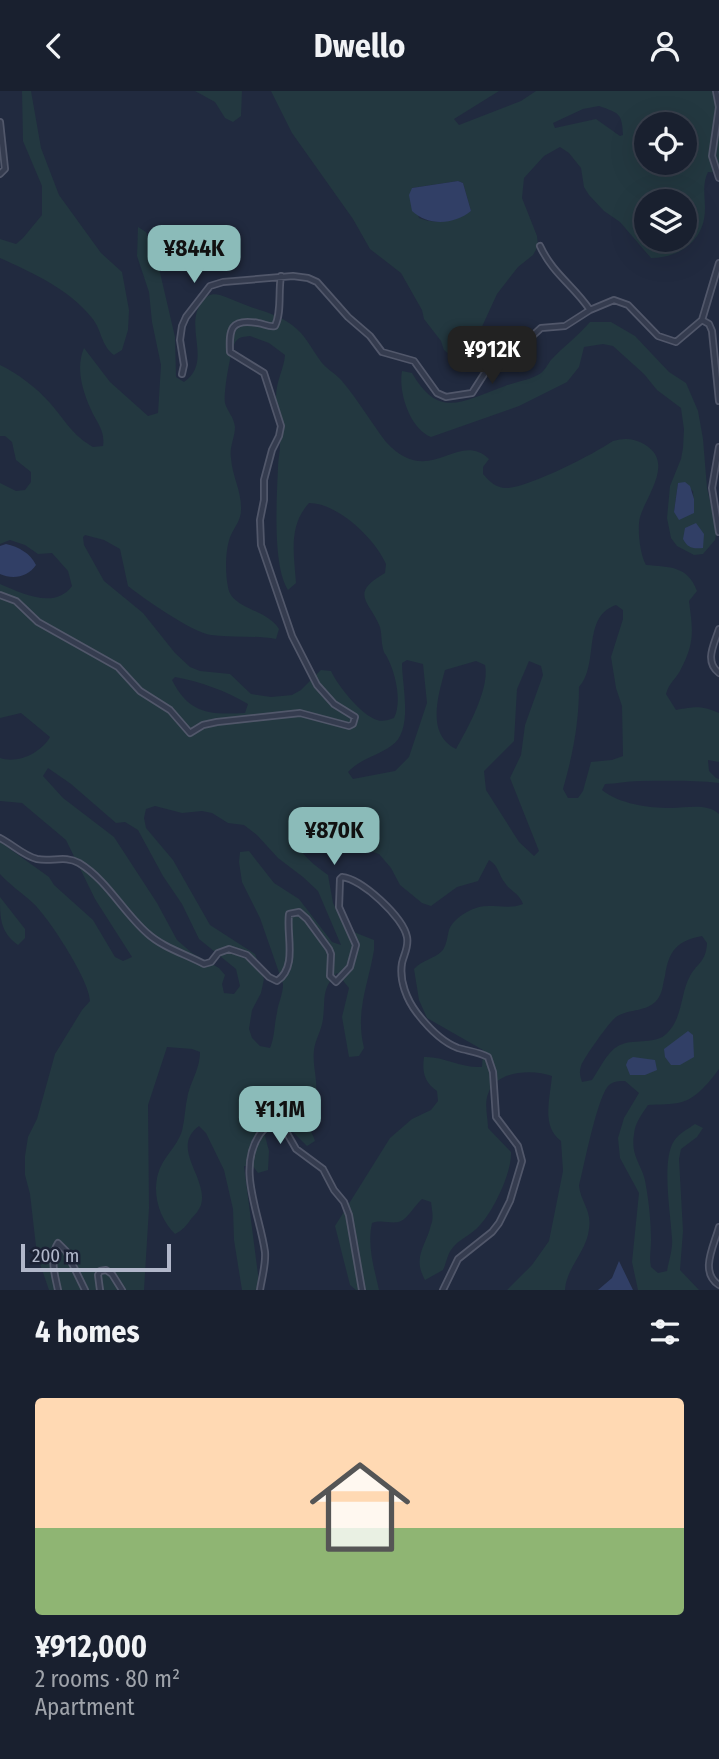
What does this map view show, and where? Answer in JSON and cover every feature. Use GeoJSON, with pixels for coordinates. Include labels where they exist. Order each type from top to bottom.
{"type":"FeatureCollection","features":[{"type":"Feature","properties":{"kind":"street"},"geometry":{"type":"LineString","coordinates":[[716,91],[719,107],[712,156],[719,178]]}},
{"type":"Feature","properties":{"kind":"street"},"geometry":{"type":"LineString","coordinates":[[0,122],[5,169],[0,174]]}},
{"type":"Feature","properties":{"kind":"street"},"geometry":{"type":"LineString","coordinates":[[540,246],[555,272],[570,284],[590,310]]}},
{"type":"Feature","properties":{"kind":"street"},"geometry":{"type":"LineString","coordinates":[[183,374],[180,340],[186,317],[208,288],[223,282],[281,276],[308,278],[317,282],[382,352],[414,361],[437,393],[446,397],[472,393],[490,365],[508,358],[541,328],[565,326],[590,310],[618,300],[628,305],[658,336],[672,342],[685,337],[702,320],[719,263]]}},
{"type":"Feature","properties":{"kind":"street"},"geometry":{"type":"LineString","coordinates":[[0,595],[16,601],[38,622],[118,667],[140,691],[170,711],[190,733],[203,725],[217,722],[300,713],[353,725],[355,717],[334,704],[317,685],[292,636],[261,545],[260,520],[264,480],[272,450],[279,436],[280,421],[264,373],[230,352],[229,331],[236,324],[257,323],[271,327],[278,322],[281,276]]}},
{"type":"Feature","properties":{"kind":"street"},"geometry":{"type":"LineString","coordinates":[[702,320],[709,324],[712,331],[719,401]]}},
{"type":"Feature","properties":{"kind":"street"},"geometry":{"type":"LineString","coordinates":[[719,447],[712,488],[719,532]]}},
{"type":"Feature","properties":{"kind":"street"},"geometry":{"type":"LineString","coordinates":[[719,629],[709,661],[712,668],[719,673]]}},
{"type":"Feature","properties":{"kind":"street"},"geometry":{"type":"LineString","coordinates":[[0,838],[34,859],[62,857],[78,862],[149,935],[164,944],[204,964],[211,962],[218,953],[229,949],[247,955],[272,980],[280,979],[285,974],[289,959],[288,919],[289,914],[295,912],[307,919],[329,949],[330,976],[332,981],[339,981],[350,967],[356,945],[339,907],[340,879],[349,878],[377,897],[406,934],[402,980],[407,997],[417,1013],[447,1043],[488,1057],[493,1072],[496,1118],[519,1146],[522,1156],[510,1201],[499,1223],[492,1232],[458,1259],[443,1290]]}},
{"type":"Feature","properties":{"kind":"street"},"geometry":{"type":"LineString","coordinates":[[260,1290],[265,1254],[250,1187],[250,1165],[258,1136],[265,1127],[273,1125],[284,1128],[296,1149],[323,1169],[344,1202],[349,1215],[362,1290]]}},
{"type":"Feature","properties":{"kind":"street"},"geometry":{"type":"LineString","coordinates":[[719,1227],[708,1272],[719,1285]]}},
{"type":"Feature","properties":{"kind":"street"},"geometry":{"type":"LineString","coordinates":[[58,1290],[54,1271],[54,1250],[58,1243],[66,1251],[85,1290]]}},
{"type":"Feature","properties":{"kind":"street"},"geometry":{"type":"LineString","coordinates":[[100,1290],[98,1275],[100,1271],[106,1270],[113,1274],[122,1290]]}},
{"type":"Feature","properties":{"kind":"shaded area"},"geometry":{"type":"Polygon","coordinates":[[[22,91],[31,91],[41,148],[59,195],[101,253],[122,272],[129,310],[128,330],[122,350],[114,355],[106,347],[92,318],[73,299],[38,276],[0,258],[0,239],[16,244],[42,215],[42,186],[23,141],[22,91]]]}},
{"type":"Feature","properties":{"kind":"shaded area"},"geometry":{"type":"Polygon","coordinates":[[[195,91],[242,91],[241,116],[233,122],[225,118],[215,102],[195,91]]]}},
{"type":"Feature","properties":{"kind":"shaded area"},"geometry":{"type":"Polygon","coordinates":[[[271,91],[499,91],[454,119],[459,125],[521,101],[536,91],[719,91],[719,173],[708,172],[706,177],[704,220],[697,236],[697,189],[634,189],[634,238],[589,195],[584,187],[581,168],[569,153],[560,147],[544,156],[524,178],[522,198],[537,236],[538,246],[497,294],[480,331],[460,353],[451,356],[444,350],[441,341],[424,319],[422,310],[401,273],[370,249],[353,219],[292,133],[271,91]],[[599,106],[583,109],[553,123],[555,128],[596,119],[620,136],[623,135],[622,122],[618,115],[599,106]],[[458,181],[412,188],[419,218],[439,221],[471,211],[463,183],[458,181]]]}},
{"type":"Feature","properties":{"kind":"shaded area"},"geometry":{"type":"Polygon","coordinates":[[[138,227],[146,232],[158,264],[175,337],[176,377],[184,382],[192,374],[198,355],[195,323],[197,313],[205,298],[213,294],[279,317],[297,329],[322,363],[348,388],[386,442],[402,455],[416,461],[429,461],[466,450],[477,452],[489,459],[483,467],[483,474],[490,482],[506,488],[545,477],[613,441],[636,441],[653,451],[658,469],[639,522],[642,555],[646,565],[683,572],[697,591],[689,601],[692,629],[688,652],[666,694],[676,710],[698,707],[719,713],[719,762],[708,760],[709,771],[719,779],[719,783],[635,781],[605,784],[602,790],[617,799],[644,806],[703,807],[719,814],[719,1069],[703,1089],[688,1100],[674,1104],[648,1105],[636,1126],[633,1142],[645,1179],[648,1199],[651,1267],[658,1273],[667,1271],[672,1246],[667,1174],[670,1150],[676,1138],[687,1129],[695,1124],[703,1128],[697,1137],[681,1149],[679,1159],[683,1231],[680,1270],[699,1290],[638,1290],[632,1262],[639,1193],[620,1158],[618,1138],[624,1118],[639,1093],[625,1081],[609,1085],[600,1103],[579,1186],[588,1212],[589,1229],[585,1245],[569,1274],[565,1290],[507,1290],[532,1265],[549,1241],[563,1171],[561,1141],[551,1128],[549,1120],[552,1076],[535,1072],[507,1076],[492,1086],[488,1094],[488,1128],[511,1152],[509,1170],[491,1210],[477,1228],[454,1246],[443,1270],[425,1280],[421,1272],[421,1252],[433,1217],[431,1202],[422,1199],[401,1221],[372,1223],[371,1248],[379,1290],[356,1290],[350,1285],[335,1226],[390,1138],[412,1119],[431,1110],[438,1101],[437,1091],[425,1076],[424,1057],[482,1067],[483,1050],[427,1018],[419,1000],[414,969],[442,951],[451,926],[466,913],[479,907],[512,907],[523,904],[489,860],[478,881],[457,887],[431,906],[422,903],[400,885],[379,854],[352,845],[321,823],[311,821],[296,830],[294,838],[297,844],[308,859],[328,875],[333,903],[346,929],[374,940],[363,999],[361,1022],[364,1048],[359,1056],[349,1057],[342,1017],[349,988],[337,973],[326,991],[322,1024],[315,1047],[316,1095],[300,1105],[301,1116],[315,1141],[307,1146],[290,1129],[278,1126],[264,1132],[269,1151],[268,1170],[258,1173],[253,1166],[244,1166],[260,1290],[242,1290],[234,1240],[233,1209],[224,1170],[206,1133],[199,1126],[191,1135],[188,1144],[200,1184],[201,1205],[186,1226],[175,1234],[161,1214],[156,1190],[158,1174],[182,1131],[188,1094],[200,1058],[200,1052],[192,1049],[167,1047],[148,1105],[149,1208],[144,1290],[49,1290],[37,1255],[30,1194],[25,1175],[25,1156],[28,1137],[37,1119],[55,1054],[90,1001],[76,965],[49,922],[33,903],[0,874],[0,838],[10,849],[49,877],[54,885],[93,920],[115,957],[123,961],[132,957],[95,899],[66,840],[22,803],[0,801],[0,758],[28,756],[41,748],[50,737],[21,713],[0,718],[0,584],[28,595],[47,598],[57,597],[72,586],[68,571],[52,553],[38,554],[25,545],[10,540],[0,544],[0,483],[16,491],[25,490],[31,482],[31,472],[16,460],[12,442],[5,436],[0,436],[0,365],[39,392],[74,432],[93,447],[103,446],[103,437],[81,381],[80,364],[84,348],[110,382],[148,416],[158,413],[161,365],[149,292],[137,256],[138,227]],[[250,336],[239,338],[234,345],[230,361],[225,403],[235,427],[231,454],[241,510],[228,547],[226,575],[228,587],[236,600],[266,617],[279,629],[276,639],[203,633],[181,622],[128,586],[120,549],[104,540],[85,535],[84,545],[104,581],[143,613],[175,653],[190,667],[200,671],[230,674],[251,694],[271,697],[292,695],[321,670],[331,671],[344,692],[364,712],[379,721],[394,718],[398,704],[396,680],[383,649],[380,627],[365,598],[367,587],[385,573],[386,564],[373,544],[354,524],[332,509],[309,503],[302,512],[295,531],[296,583],[288,590],[280,564],[277,530],[280,445],[276,403],[277,386],[285,355],[269,343],[250,336]],[[616,605],[605,611],[598,620],[589,666],[579,687],[575,738],[563,789],[568,798],[578,798],[583,791],[591,762],[623,756],[622,706],[611,657],[623,619],[623,610],[616,605]],[[407,660],[402,663],[405,719],[398,739],[348,772],[353,779],[395,771],[409,757],[427,703],[423,664],[407,660]],[[476,661],[445,670],[437,702],[437,724],[441,734],[456,749],[481,696],[486,674],[485,665],[476,661]],[[529,661],[517,689],[514,741],[484,771],[486,790],[519,842],[534,856],[539,851],[510,778],[521,755],[525,725],[543,675],[541,666],[529,661]],[[175,677],[172,680],[193,706],[211,712],[245,713],[248,704],[212,687],[175,677]],[[48,768],[43,776],[63,798],[114,837],[157,903],[177,940],[192,953],[219,968],[225,975],[222,984],[224,993],[234,994],[240,986],[236,969],[199,939],[182,904],[138,830],[125,822],[116,823],[48,768]],[[155,806],[146,809],[146,828],[173,860],[210,925],[255,954],[264,979],[261,993],[252,1010],[249,1029],[252,1038],[260,1046],[270,1048],[283,984],[260,918],[242,882],[240,852],[249,851],[274,883],[299,899],[332,942],[341,945],[318,891],[244,825],[228,823],[212,813],[182,813],[155,806]],[[702,936],[680,944],[669,959],[659,997],[650,1006],[621,1014],[613,1020],[581,1066],[582,1082],[592,1080],[618,1046],[655,1040],[671,1029],[687,983],[703,958],[707,943],[702,936]]]}},
{"type":"Feature","properties":{"kind":"shaded area"},"geometry":{"type":"Polygon","coordinates":[[[646,252],[679,252],[672,255],[651,258],[646,252]]]}},
{"type":"Feature","properties":{"kind":"shaded area"},"geometry":{"type":"Polygon","coordinates":[[[590,322],[611,322],[635,336],[669,372],[686,383],[698,411],[707,488],[717,531],[715,540],[703,554],[694,555],[677,546],[671,538],[667,518],[670,486],[683,448],[681,408],[657,390],[644,374],[613,346],[603,344],[584,347],[579,367],[567,382],[519,406],[431,437],[417,426],[407,409],[402,389],[402,371],[412,373],[422,388],[442,402],[464,401],[541,373],[590,322]],[[678,483],[674,512],[694,513],[693,491],[678,483]]]}},
{"type":"Feature","properties":{"kind":"shaded area"},"geometry":{"type":"Polygon","coordinates":[[[0,897],[25,929],[25,938],[18,945],[4,930],[0,897]]]}},
{"type":"Feature","properties":{"kind":"water"},"geometry":{"type":"Polygon","coordinates":[[[458,181],[463,183],[471,211],[464,216],[441,222],[418,216],[412,211],[409,195],[412,188],[458,181]]]}},
{"type":"Feature","properties":{"kind":"water"},"geometry":{"type":"Polygon","coordinates":[[[685,482],[690,486],[694,499],[694,513],[679,520],[674,512],[678,483],[685,482]]]}},
{"type":"Feature","properties":{"kind":"water"},"geometry":{"type":"Polygon","coordinates":[[[696,523],[704,534],[703,548],[691,547],[683,539],[685,528],[696,523]]]}},
{"type":"Feature","properties":{"kind":"water"},"geometry":{"type":"Polygon","coordinates":[[[6,544],[27,554],[36,565],[33,569],[20,576],[0,574],[0,546],[6,544]]]}},
{"type":"Feature","properties":{"kind":"water"},"geometry":{"type":"Polygon","coordinates":[[[688,1031],[693,1035],[694,1057],[680,1065],[671,1065],[665,1057],[664,1049],[688,1031]]]}},
{"type":"Feature","properties":{"kind":"water"},"geometry":{"type":"Polygon","coordinates":[[[633,1057],[655,1060],[657,1070],[645,1075],[630,1075],[626,1065],[633,1057]]]}},
{"type":"Feature","properties":{"kind":"water"},"geometry":{"type":"Polygon","coordinates":[[[619,1261],[633,1290],[598,1290],[612,1278],[619,1261]]]}}]}
